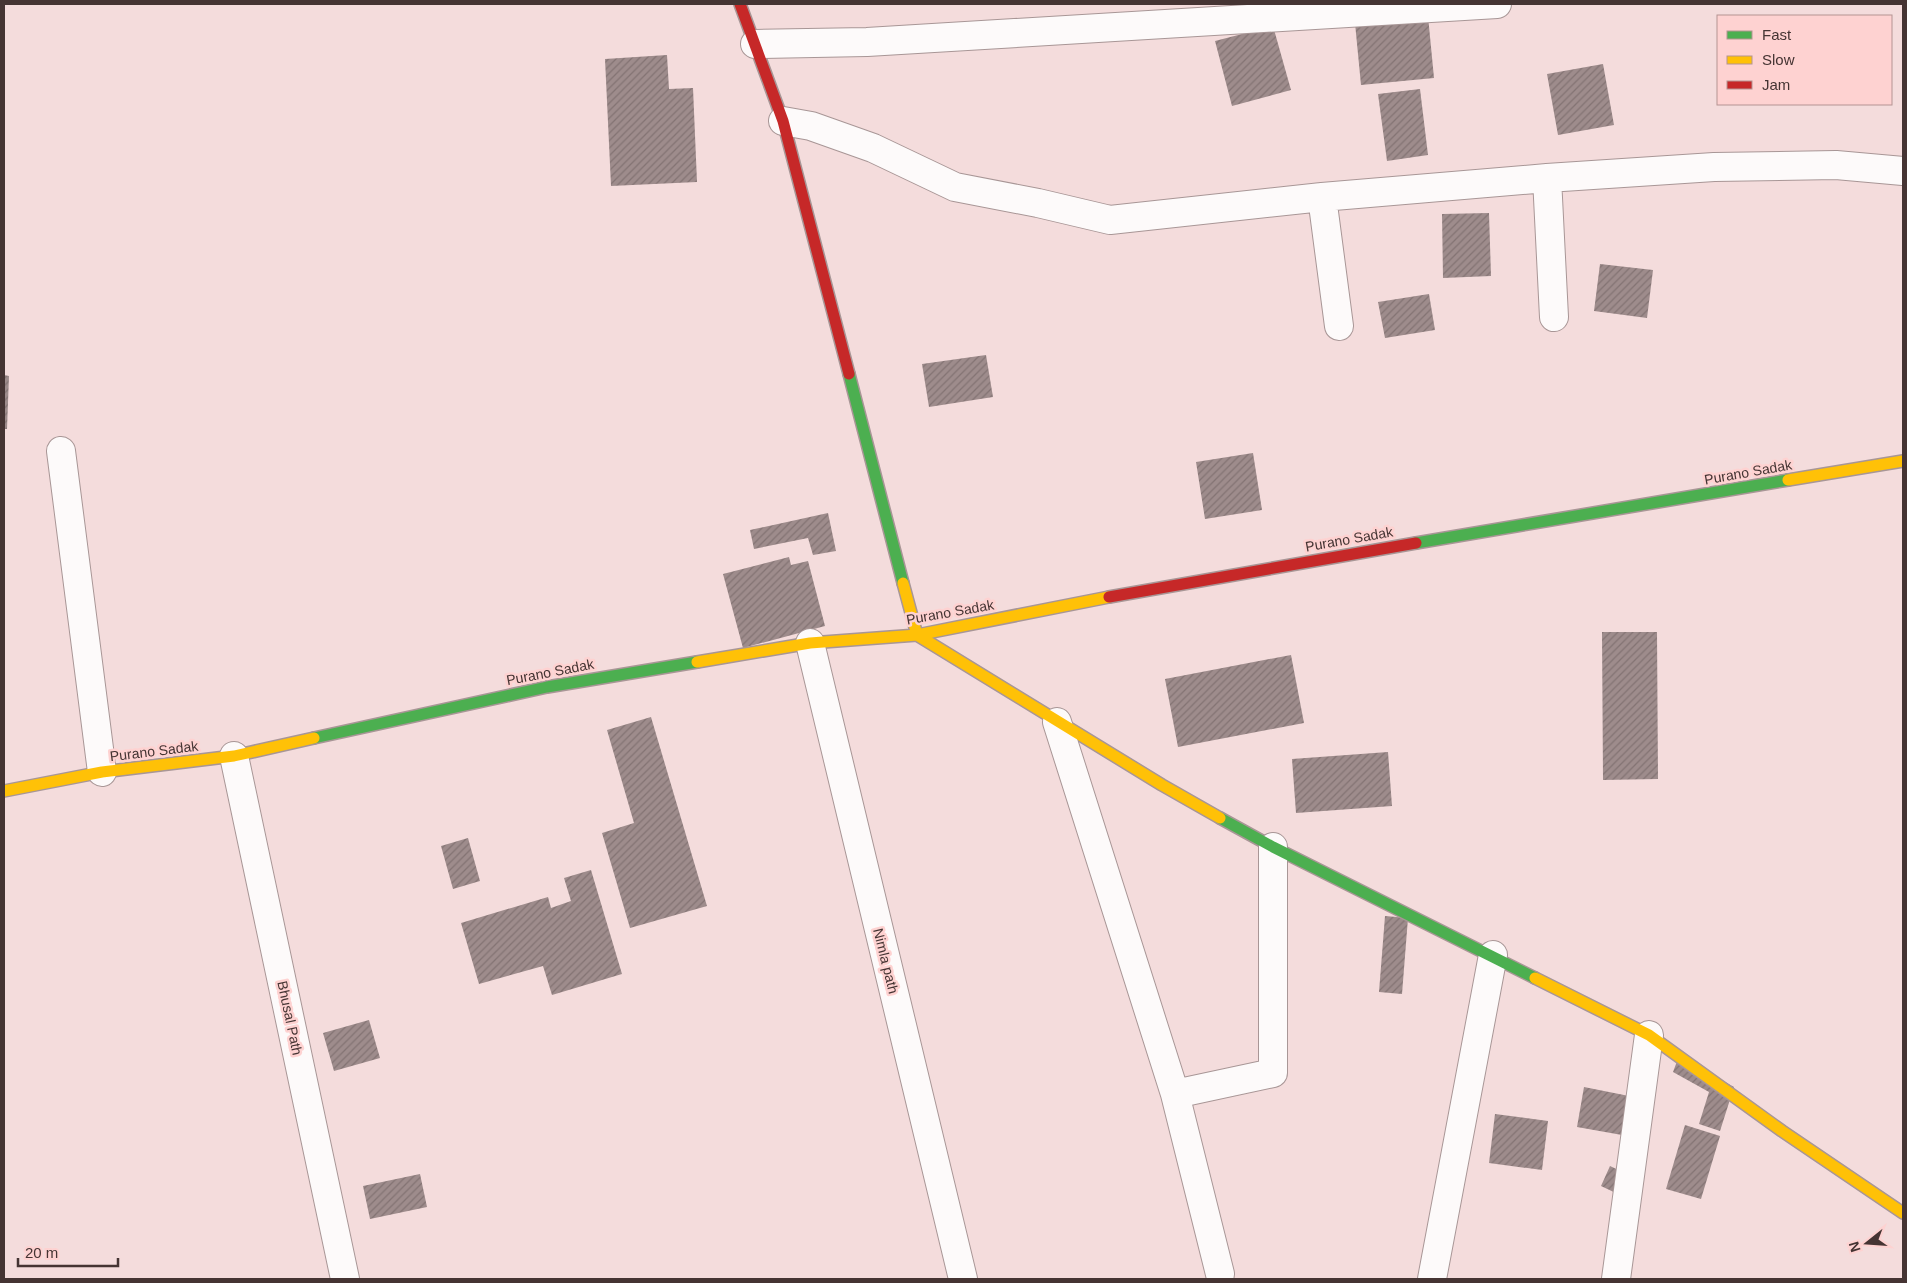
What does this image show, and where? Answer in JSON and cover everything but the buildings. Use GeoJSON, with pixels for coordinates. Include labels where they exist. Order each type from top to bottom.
{"type":"FeatureCollection","features":[{"type":"Feature","properties":{"kind":"main road"},"geometry":{"type":"LineString","coordinates":[[740,4],[783,120],[917,635],[1162,785],[1273,847],[1493,955],[1649,1035],[1782,1131],[1903,1213]]}},
{"type":"Feature","properties":{"kind":"main road","name":"Purano Sadak"},"geometry":{"type":"LineString","coordinates":[[4,791],[102,772],[234,756],[547,686],[810,644],[917,635],[1172,584],[1903,461]]}},
{"type":"Feature","properties":{"kind":"street"},"geometry":{"type":"LineString","coordinates":[[755,44],[867,42],[1315,10],[1498,4]]}},
{"type":"Feature","properties":{"kind":"street"},"geometry":{"type":"LineString","coordinates":[[783,120],[810,126],[873,148],[955,187],[1038,203],[1110,220],[1322,197],[1714,166],[1836,165],[1903,171]]}},
{"type":"Feature","properties":{"kind":"street"},"geometry":{"type":"LineString","coordinates":[[1548,178],[1554,317]]}},
{"type":"Feature","properties":{"kind":"street"},"geometry":{"type":"LineString","coordinates":[[1322,197],[1339,326]]}},
{"type":"Feature","properties":{"kind":"street"},"geometry":{"type":"LineString","coordinates":[[60,450],[102,772]]}},
{"type":"Feature","properties":{"kind":"street","name":"Nimla path"},"geometry":{"type":"LineString","coordinates":[[810,644],[963,1279]]}},
{"type":"Feature","properties":{"kind":"street"},"geometry":{"type":"LineString","coordinates":[[1057,722],[1175,1094],[1220,1274]]}},
{"type":"Feature","properties":{"kind":"street","name":"Bhusal Path"},"geometry":{"type":"LineString","coordinates":[[234,756],[345,1279]]}},
{"type":"Feature","properties":{"kind":"street"},"geometry":{"type":"LineString","coordinates":[[1175,1094],[1274,1073],[1273,847]]}},
{"type":"Feature","properties":{"kind":"street"},"geometry":{"type":"LineString","coordinates":[[1432,1279],[1493,955]]}},
{"type":"Feature","properties":{"kind":"street"},"geometry":{"type":"LineString","coordinates":[[1616,1279],[1649,1035]]}},
{"type":"Feature","properties":{"kind":"traffic: fast"},"geometry":{"type":"LineString","coordinates":[[849,374],[903,583]]}},
{"type":"Feature","properties":{"kind":"traffic: fast"},"geometry":{"type":"LineString","coordinates":[[1416,543],[1788,480]]}},
{"type":"Feature","properties":{"kind":"traffic: fast"},"geometry":{"type":"LineString","coordinates":[[314,738],[547,687],[697,662]]}},
{"type":"Feature","properties":{"kind":"traffic: fast"},"geometry":{"type":"LineString","coordinates":[[1220,818],[1273,847],[1535,978]]}},
{"type":"Feature","properties":{"kind":"traffic: slow"},"geometry":{"type":"LineString","coordinates":[[1788,480],[1903,461]]}},
{"type":"Feature","properties":{"kind":"traffic: slow"},"geometry":{"type":"LineString","coordinates":[[903,583],[917,635],[1162,785],[1220,818]]}},
{"type":"Feature","properties":{"kind":"traffic: slow"},"geometry":{"type":"LineString","coordinates":[[697,662],[810,643],[917,635],[1109,597]]}},
{"type":"Feature","properties":{"kind":"traffic: slow"},"geometry":{"type":"LineString","coordinates":[[4,791],[102,772],[234,756],[314,738]]}},
{"type":"Feature","properties":{"kind":"traffic: slow"},"geometry":{"type":"LineString","coordinates":[[1535,978],[1649,1035],[1782,1131],[1903,1213]]}},
{"type":"Feature","properties":{"kind":"traffic: jam"},"geometry":{"type":"LineString","coordinates":[[740,4],[783,121],[849,374]]}},
{"type":"Feature","properties":{"kind":"traffic: jam"},"geometry":{"type":"LineString","coordinates":[[1109,597],[1416,543]]}}]}
